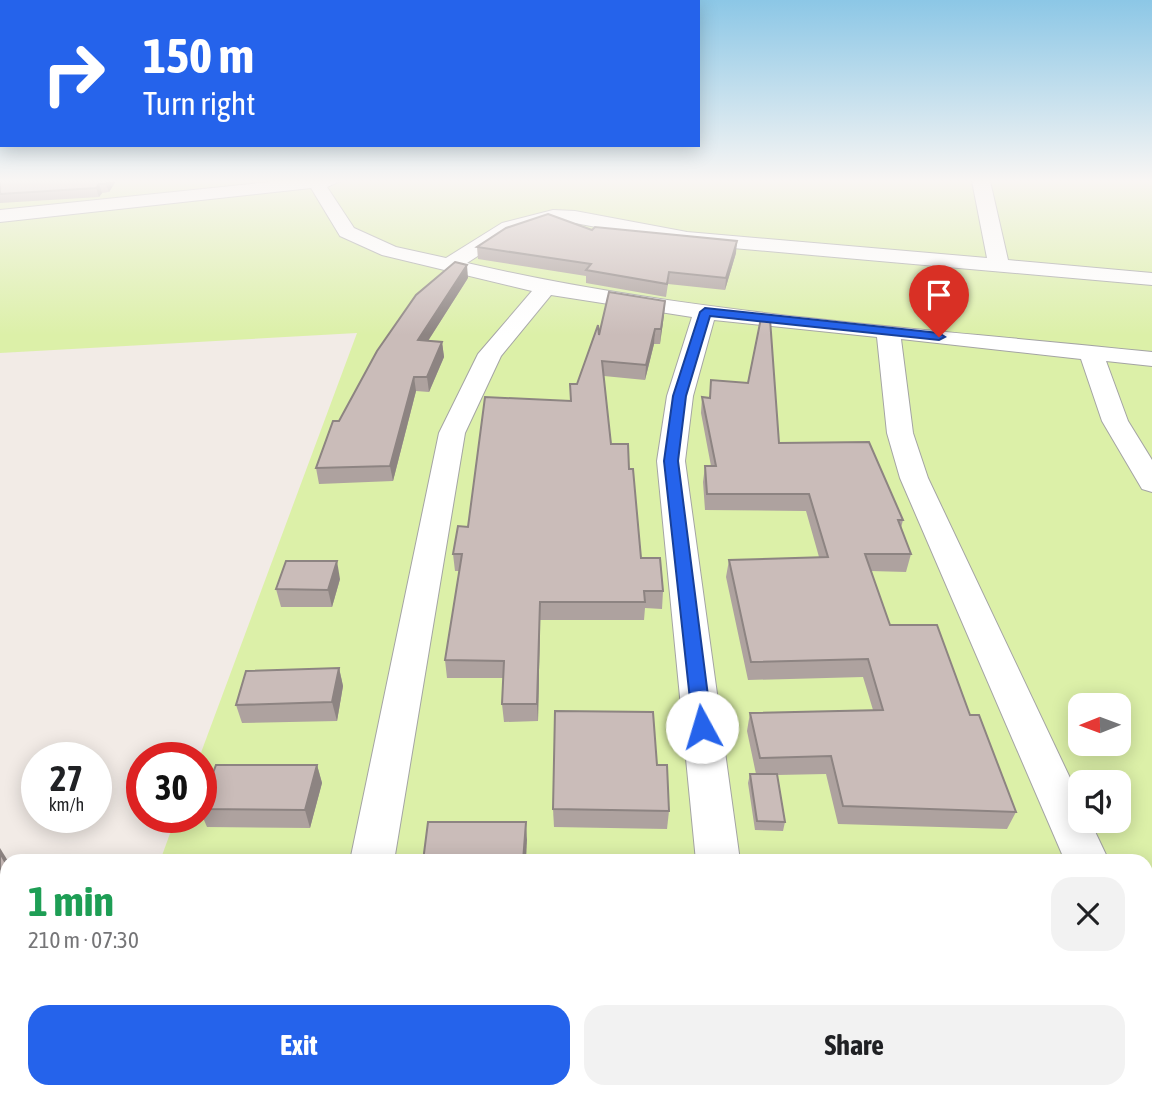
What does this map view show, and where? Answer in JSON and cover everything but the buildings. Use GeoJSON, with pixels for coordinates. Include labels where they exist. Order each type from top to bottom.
{"type":"FeatureCollection","features":[{"type":"Feature","properties":{"kind":"street"},"geometry":{"type":"LineString","coordinates":[[348,232],[389,251],[546,288],[705,312],[1152,359]]}},
{"type":"Feature","properties":{"kind":"street"},"geometry":{"type":"LineString","coordinates":[[450,265],[501,232]]}},
{"type":"Feature","properties":{"kind":"street"},"geometry":{"type":"LineString","coordinates":[[657,232],[687,238],[1152,279]]}},
{"type":"Feature","properties":{"kind":"street"},"geometry":{"type":"LineString","coordinates":[[992,232],[999,265]]}},
{"type":"Feature","properties":{"kind":"street"},"geometry":{"type":"LineString","coordinates":[[373,854],[452,433],[490,354],[546,288]]}},
{"type":"Feature","properties":{"kind":"street"},"geometry":{"type":"LineString","coordinates":[[705,312],[680,396],[671,461],[717,854]]}},
{"type":"Feature","properties":{"kind":"street"},"geometry":{"type":"LineString","coordinates":[[888,332],[900,433],[914,478],[1084,854]]}},
{"type":"Feature","properties":{"kind":"street"},"geometry":{"type":"LineString","coordinates":[[1091,352],[1115,421],[1152,482]]}},
{"type":"Feature","properties":{"kind":"green space"},"geometry":{"type":"Polygon","coordinates":[[[0,232],[1152,232],[1152,854],[163,854],[170,833],[217,833],[217,742],[205,742],[357,333],[0,353],[0,232]]]}},
{"type":"Feature","properties":{"kind":"route"},"geometry":{"type":"LineString","coordinates":[[702,727],[671,461],[680,396],[705,312],[939,337]]}}]}
